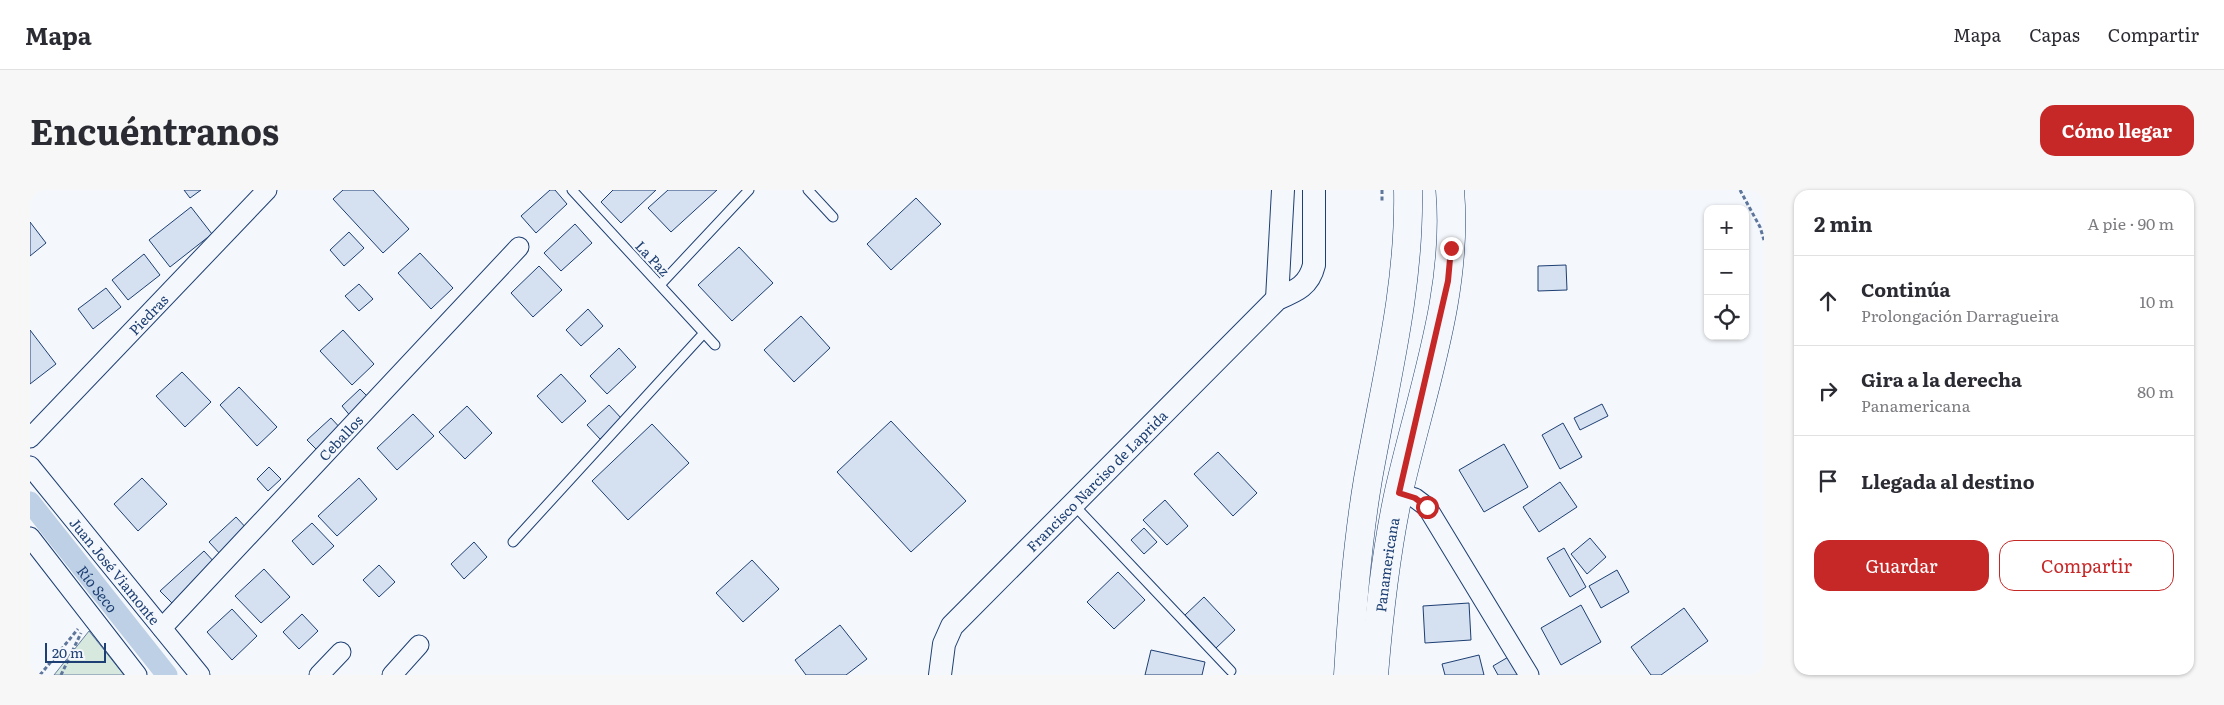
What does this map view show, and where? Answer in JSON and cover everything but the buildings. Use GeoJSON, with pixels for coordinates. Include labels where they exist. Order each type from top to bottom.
{"type":"FeatureCollection","features":[{"type":"Feature","properties":{"kind":"main road","name":"Panamericana"},"geometry":{"type":"LineString","coordinates":[[1348,675],[1358,542],[1402,300],[1406,257],[1408,190]]}},
{"type":"Feature","properties":{"kind":"main road","name":"Panamericana"},"geometry":{"type":"LineString","coordinates":[[1374,675],[1379,611],[1399,493],[1448,281],[1453,217],[1450,190]]}},
{"type":"Feature","properties":{"kind":"street","name":"Piedras"},"geometry":{"type":"LineString","coordinates":[[30,438],[267,190]]}},
{"type":"Feature","properties":{"kind":"street"},"geometry":{"type":"LineString","coordinates":[[1277,299],[1283,190]]}},
{"type":"Feature","properties":{"kind":"street","name":"Francisco Narciso de Laprida"},"geometry":{"type":"LineString","coordinates":[[940,675],[944,644],[952,626],[1277,299],[1305,285],[1312,276],[1314,265],[1314,190]]}},
{"type":"Feature","properties":{"kind":"street","name":"Ceballos"},"geometry":{"type":"LineString","coordinates":[[162,628],[519,247]]}},
{"type":"Feature","properties":{"kind":"street","name":"Juan José Viamonte"},"geometry":{"type":"LineString","coordinates":[[30,466],[200,675]]}},
{"type":"Feature","properties":{"kind":"street"},"geometry":{"type":"LineString","coordinates":[[1399,493],[1415,498],[1427,507],[1529,675]]}},
{"type":"Feature","properties":{"kind":"street"},"geometry":{"type":"LineString","coordinates":[[30,537],[137,675]]}},
{"type":"Feature","properties":{"kind":"street"},"geometry":{"type":"LineString","coordinates":[[392,675],[419,644]]}},
{"type":"Feature","properties":{"kind":"street"},"geometry":{"type":"LineString","coordinates":[[319,675],[341,652]]}},
{"type":"Feature","properties":{"kind":"lane","name":"La Paz"},"geometry":{"type":"LineString","coordinates":[[572,190],[715,345]]}},
{"type":"Feature","properties":{"kind":"lane"},"geometry":{"type":"LineString","coordinates":[[660,285],[750,190]]}},
{"type":"Feature","properties":{"kind":"lane"},"geometry":{"type":"LineString","coordinates":[[808,190],[833,217]]}},
{"type":"Feature","properties":{"kind":"lane"},"geometry":{"type":"LineString","coordinates":[[513,542],[704,333]]}},
{"type":"Feature","properties":{"kind":"lane"},"geometry":{"type":"LineString","coordinates":[[1073,504],[1231,671]]}},
{"type":"Feature","properties":{"kind":"path"},"geometry":{"type":"LineString","coordinates":[[1740,190],[1760,227],[1764,240]]}},
{"type":"Feature","properties":{"kind":"path"},"geometry":{"type":"LineString","coordinates":[[40,675],[89,615]]}},
{"type":"Feature","properties":{"kind":"path"},"geometry":{"type":"LineString","coordinates":[[61,675],[89,615]]}},
{"type":"Feature","properties":{"kind":"shaded area"},"geometry":{"type":"Polygon","coordinates":[[[89,631],[124,675],[54,675],[89,631]]]}},
{"type":"Feature","properties":{"kind":"waterway","name":"Río Seco"},"geometry":{"type":"LineString","coordinates":[[30,502],[167,675]]}},
{"type":"Feature","properties":{"kind":"route"},"geometry":{"type":"LineString","coordinates":[[1427,507],[1415,498],[1399,493],[1434,347],[1448,281],[1451,248]]}}]}
